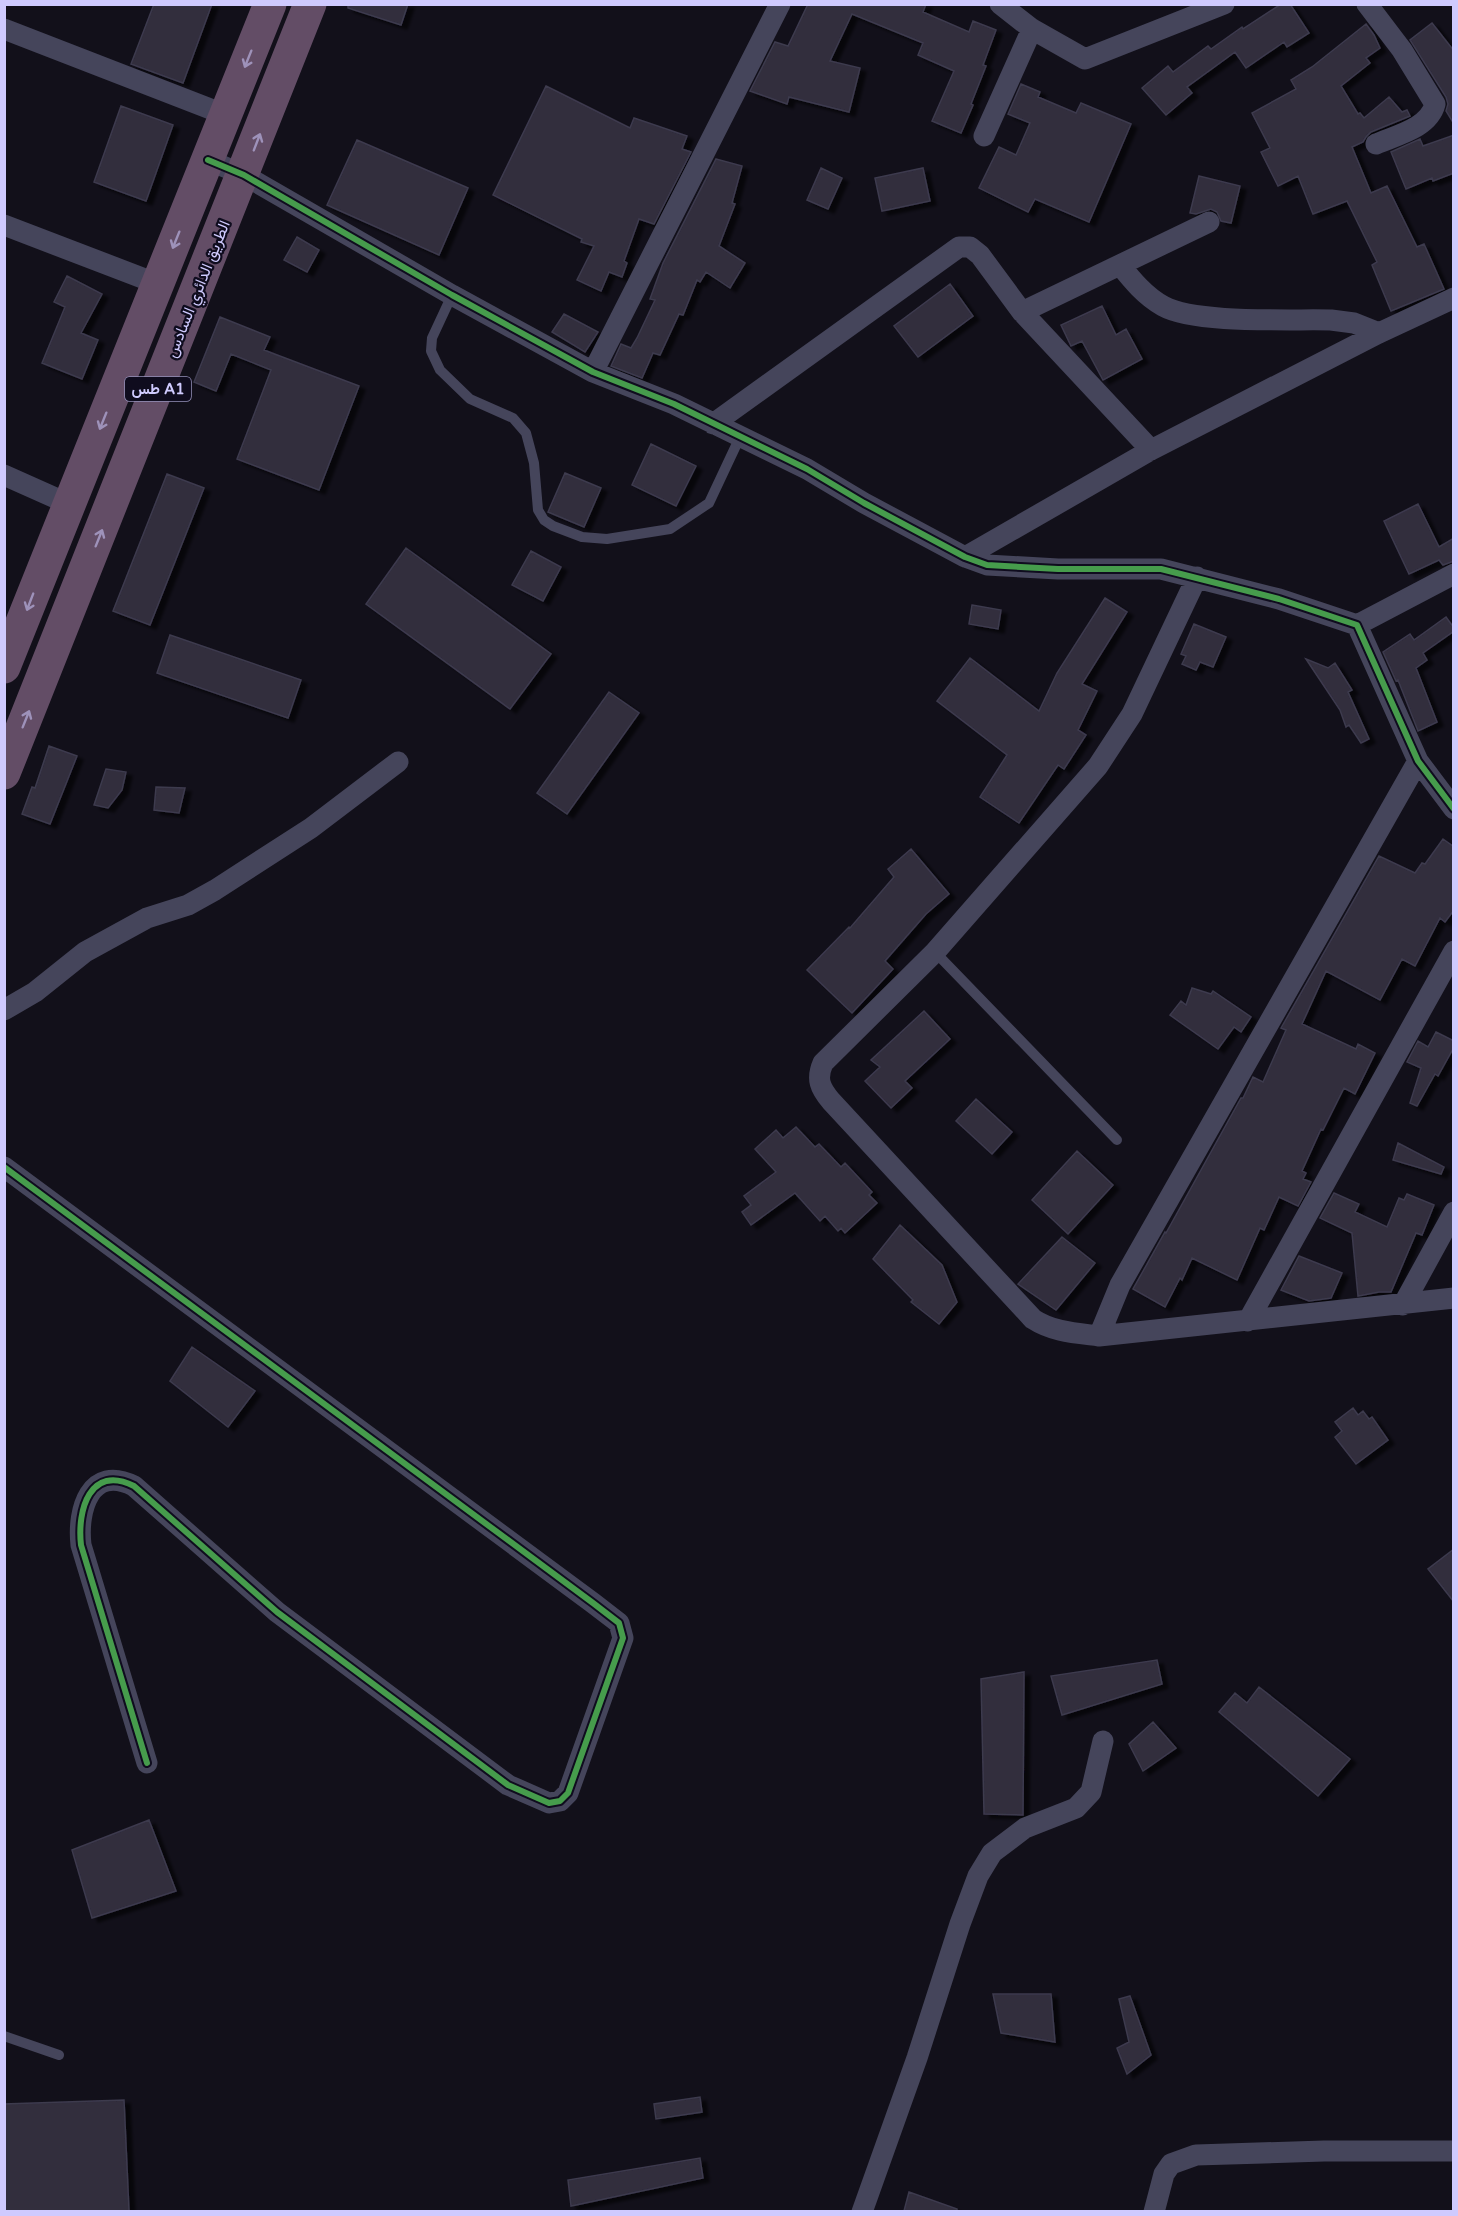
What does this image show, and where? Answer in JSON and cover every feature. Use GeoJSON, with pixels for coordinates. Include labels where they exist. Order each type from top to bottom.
{"type":"FeatureCollection","features":[{"type":"Feature","properties":{"kind":"highway","name":"طس A1"},"geometry":{"type":"LineString","coordinates":[[4,668],[270,4]]}},
{"type":"Feature","properties":{"kind":"highway","name":"الطريق الدائري السادس"},"geometry":{"type":"LineString","coordinates":[[4,773],[244,175],[310,4]]}},
{"type":"Feature","properties":{"kind":"street"},"geometry":{"type":"LineString","coordinates":[[593,372],[780,4]]}},
{"type":"Feature","properties":{"kind":"street"},"geometry":{"type":"LineString","coordinates":[[1000,4],[1032,29],[1085,59],[1224,4]]}},
{"type":"Feature","properties":{"kind":"street"},"geometry":{"type":"LineString","coordinates":[[1367,4],[1402,50],[1435,104],[1434,111],[1424,123],[1376,144]]}},
{"type":"Feature","properties":{"kind":"street"},"geometry":{"type":"LineString","coordinates":[[4,29],[226,115]]}},
{"type":"Feature","properties":{"kind":"street"},"geometry":{"type":"LineString","coordinates":[[984,136],[1032,29]]}},
{"type":"Feature","properties":{"kind":"street"},"geometry":{"type":"LineString","coordinates":[[208,160],[244,175],[452,295],[593,372],[674,404],[807,468],[864,503],[965,557],[987,565],[1058,569],[1161,569],[1279,599],[1357,625],[1454,574]]}},
{"type":"Feature","properties":{"kind":"street"},"geometry":{"type":"LineString","coordinates":[[1022,312],[1209,222]]}},
{"type":"Feature","properties":{"kind":"street"},"geometry":{"type":"LineString","coordinates":[[4,225],[158,284]]}},
{"type":"Feature","properties":{"kind":"street"},"geometry":{"type":"LineString","coordinates":[[713,424],[959,247],[970,246],[980,255],[1022,312],[1151,450]]}},
{"type":"Feature","properties":{"kind":"street"},"geometry":{"type":"LineString","coordinates":[[1120,265],[1138,287],[1164,306],[1191,315],[1331,320],[1354,323],[1379,333]]}},
{"type":"Feature","properties":{"kind":"street"},"geometry":{"type":"LineString","coordinates":[[965,557],[1151,450],[1379,333],[1454,298]]}},
{"type":"Feature","properties":{"kind":"street"},"geometry":{"type":"LineString","coordinates":[[4,475],[69,504]]}},
{"type":"Feature","properties":{"kind":"street"},"geometry":{"type":"LineString","coordinates":[[1197,578],[1132,714],[1098,766],[935,952],[823,1063],[818,1073],[819,1081],[823,1092],[831,1101],[1033,1319],[1045,1327],[1099,1336],[1454,1298]]}},
{"type":"Feature","properties":{"kind":"street"},"geometry":{"type":"LineString","coordinates":[[1357,625],[1418,761],[1454,809]]}},
{"type":"Feature","properties":{"kind":"street"},"geometry":{"type":"LineString","coordinates":[[1099,1336],[1120,1286],[1418,761]]}},
{"type":"Feature","properties":{"kind":"street"},"geometry":{"type":"LineString","coordinates":[[4,1010],[35,992],[85,952],[147,918],[188,905],[215,890],[311,828],[398,762]]}},
{"type":"Feature","properties":{"kind":"street"},"geometry":{"type":"LineString","coordinates":[[1248,1321],[1454,951]]}},
{"type":"Feature","properties":{"kind":"street"},"geometry":{"type":"LineString","coordinates":[[4,1167],[593,1603],[619,1623],[623,1638],[568,1793],[560,1802],[549,1803],[508,1785],[277,1612],[134,1486],[119,1480],[101,1481],[88,1495],[79,1533],[147,1763]]}},
{"type":"Feature","properties":{"kind":"street"},"geometry":{"type":"LineString","coordinates":[[1403,1305],[1454,1212]]}},
{"type":"Feature","properties":{"kind":"street"},"geometry":{"type":"LineString","coordinates":[[862,2211],[917,2058],[960,1924],[978,1876],[992,1853],[1025,1827],[1076,1808],[1091,1792],[1103,1741]]}},
{"type":"Feature","properties":{"kind":"street"},"geometry":{"type":"LineString","coordinates":[[1154,2211],[1164,2174],[1171,2164],[1196,2155],[1324,2151],[1454,2151]]}},
{"type":"Feature","properties":{"kind":"lane"},"geometry":{"type":"LineString","coordinates":[[452,295],[432,338],[431,351],[440,370],[470,399],[513,418],[526,433],[534,463],[538,510],[544,520],[553,526],[582,537],[607,539],[670,529],[710,502],[740,437]]}},
{"type":"Feature","properties":{"kind":"lane"},"geometry":{"type":"LineString","coordinates":[[935,952],[1117,1140]]}},
{"type":"Feature","properties":{"kind":"lane"},"geometry":{"type":"LineString","coordinates":[[4,2036],[59,2055]]}},
{"type":"Feature","properties":{"kind":"building"},"geometry":{"type":"Polygon","coordinates":[[[154,4],[212,4],[183,83],[131,64],[154,4]]]}},
{"type":"Feature","properties":{"kind":"building"},"geometry":{"type":"Polygon","coordinates":[[[348,4],[408,4],[401,25],[348,8],[348,4]]]}},
{"type":"Feature","properties":{"kind":"building"},"geometry":{"type":"Polygon","coordinates":[[[808,4],[926,4],[923,12],[969,32],[973,21],[996,30],[983,65],[986,66],[971,104],[973,105],[961,133],[932,121],[954,71],[918,55],[923,43],[852,14],[830,61],[860,68],[849,112],[789,97],[787,104],[750,91],[775,42],[788,46],[808,4]]]}},
{"type":"Feature","properties":{"kind":"building"},"geometry":{"type":"Polygon","coordinates":[[[1281,4],[1290,4],[1309,33],[1287,47],[1284,42],[1246,68],[1235,52],[1187,87],[1192,93],[1166,115],[1142,88],[1168,66],[1173,72],[1208,46],[1211,49],[1281,4]]]}},
{"type":"Feature","properties":{"kind":"building"},"geometry":{"type":"Polygon","coordinates":[[[1432,23],[1454,51],[1454,124],[1446,111],[1448,104],[1446,97],[1410,40],[1432,23]]]}},
{"type":"Feature","properties":{"kind":"building"},"geometry":{"type":"Polygon","coordinates":[[[1366,24],[1380,48],[1366,58],[1370,63],[1341,86],[1358,114],[1360,113],[1364,118],[1389,97],[1402,112],[1407,110],[1410,116],[1371,132],[1363,142],[1352,147],[1371,193],[1387,186],[1417,247],[1424,244],[1444,289],[1391,311],[1372,265],[1377,262],[1347,201],[1313,214],[1298,176],[1278,186],[1261,152],[1270,148],[1252,113],[1296,89],[1291,80],[1312,67],[1366,24]]]}},
{"type":"Feature","properties":{"kind":"building"},"geometry":{"type":"Polygon","coordinates":[[[1021,84],[1040,92],[1038,97],[1076,113],[1081,103],[1131,124],[1089,222],[1035,199],[1028,212],[979,188],[999,147],[1016,155],[1030,123],[1008,114],[1021,84]]]}},
{"type":"Feature","properties":{"kind":"building"},"geometry":{"type":"Polygon","coordinates":[[[546,86],[630,128],[634,118],[687,136],[682,149],[691,152],[654,224],[639,219],[624,261],[627,263],[622,277],[609,272],[601,291],[577,280],[594,246],[581,242],[582,239],[493,195],[546,86]]]}},
{"type":"Feature","properties":{"kind":"building"},"geometry":{"type":"Polygon","coordinates":[[[121,106],[173,125],[146,201],[94,182],[121,106]]]}},
{"type":"Feature","properties":{"kind":"building"},"geometry":{"type":"Polygon","coordinates":[[[1454,135],[1454,173],[1433,181],[1432,178],[1406,189],[1391,152],[1420,139],[1423,146],[1454,135]]]}},
{"type":"Feature","properties":{"kind":"building"},"geometry":{"type":"Polygon","coordinates":[[[357,140],[468,188],[439,255],[327,205],[357,140]]]}},
{"type":"Feature","properties":{"kind":"building"},"geometry":{"type":"Polygon","coordinates":[[[716,159],[742,166],[732,203],[735,204],[719,246],[745,263],[730,288],[706,272],[700,282],[697,280],[683,315],[679,314],[660,355],[653,353],[642,378],[611,366],[621,344],[631,348],[637,338],[655,300],[650,299],[663,263],[716,159]]]}},
{"type":"Feature","properties":{"kind":"building"},"geometry":{"type":"Polygon","coordinates":[[[821,168],[842,178],[828,209],[807,200],[821,168]]]}},
{"type":"Feature","properties":{"kind":"building"},"geometry":{"type":"Polygon","coordinates":[[[923,168],[930,201],[882,211],[875,178],[923,168]]]}},
{"type":"Feature","properties":{"kind":"building"},"geometry":{"type":"Polygon","coordinates":[[[1199,176],[1240,186],[1231,223],[1221,221],[1217,212],[1211,209],[1196,214],[1190,213],[1199,176]]]}},
{"type":"Feature","properties":{"kind":"building"},"geometry":{"type":"Polygon","coordinates":[[[297,237],[319,250],[307,272],[284,260],[297,237]]]}},
{"type":"Feature","properties":{"kind":"building"},"geometry":{"type":"Polygon","coordinates":[[[67,276],[102,294],[81,333],[98,340],[82,379],[42,363],[65,307],[54,302],[67,276]]]}},
{"type":"Feature","properties":{"kind":"building"},"geometry":{"type":"Polygon","coordinates":[[[950,284],[973,316],[918,357],[894,326],[950,284]]]}},
{"type":"Feature","properties":{"kind":"building"},"geometry":{"type":"Polygon","coordinates":[[[1102,306],[1116,335],[1126,329],[1142,359],[1103,380],[1082,341],[1071,346],[1061,325],[1102,306]]]}},
{"type":"Feature","properties":{"kind":"building"},"geometry":{"type":"Polygon","coordinates":[[[564,314],[598,332],[585,352],[552,332],[564,314]]]}},
{"type":"Feature","properties":{"kind":"building"},"geometry":{"type":"Polygon","coordinates":[[[220,317],[270,337],[264,350],[359,386],[319,490],[237,459],[271,370],[231,354],[216,391],[194,382],[220,317]]]}},
{"type":"Feature","properties":{"kind":"building"},"geometry":{"type":"Polygon","coordinates":[[[651,444],[696,466],[676,506],[632,485],[651,444]]]}},
{"type":"Feature","properties":{"kind":"building"},"geometry":{"type":"Polygon","coordinates":[[[565,473],[601,488],[584,527],[548,512],[565,473]]]}},
{"type":"Feature","properties":{"kind":"building"},"geometry":{"type":"Polygon","coordinates":[[[167,474],[204,488],[150,625],[113,611],[167,474]]]}},
{"type":"Feature","properties":{"kind":"building"},"geometry":{"type":"Polygon","coordinates":[[[1418,504],[1439,547],[1454,538],[1454,561],[1443,565],[1439,560],[1409,574],[1384,521],[1418,504]]]}},
{"type":"Feature","properties":{"kind":"building"},"geometry":{"type":"Polygon","coordinates":[[[406,548],[551,654],[510,709],[366,604],[406,548]]]}},
{"type":"Feature","properties":{"kind":"building"},"geometry":{"type":"Polygon","coordinates":[[[531,551],[561,567],[543,601],[512,585],[531,551]]]}},
{"type":"Feature","properties":{"kind":"building"},"geometry":{"type":"Polygon","coordinates":[[[1105,598],[1127,612],[1082,684],[1097,691],[1078,730],[1086,735],[1064,769],[1058,765],[1019,823],[980,797],[1007,755],[937,701],[970,658],[1039,711],[1057,673],[1105,598]]]}},
{"type":"Feature","properties":{"kind":"building"},"geometry":{"type":"Polygon","coordinates":[[[972,605],[1001,610],[998,629],[969,624],[972,605]]]}},
{"type":"Feature","properties":{"kind":"building"},"geometry":{"type":"Polygon","coordinates":[[[1446,617],[1454,631],[1423,653],[1427,660],[1416,668],[1437,722],[1418,731],[1398,680],[1396,681],[1383,652],[1410,634],[1414,640],[1446,617]]]}},
{"type":"Feature","properties":{"kind":"building"},"geometry":{"type":"Polygon","coordinates":[[[1194,624],[1226,637],[1213,667],[1200,662],[1196,670],[1182,664],[1186,656],[1181,654],[1194,624]]]}},
{"type":"Feature","properties":{"kind":"building"},"geometry":{"type":"Polygon","coordinates":[[[170,635],[301,680],[288,718],[157,673],[170,635]]]}},
{"type":"Feature","properties":{"kind":"building"},"geometry":{"type":"Polygon","coordinates":[[[1306,659],[1328,668],[1335,663],[1352,690],[1348,692],[1369,739],[1361,743],[1349,725],[1346,727],[1340,710],[1306,659]]]}},
{"type":"Feature","properties":{"kind":"building"},"geometry":{"type":"Polygon","coordinates":[[[609,692],[639,713],[567,814],[537,793],[609,692]]]}},
{"type":"Feature","properties":{"kind":"building"},"geometry":{"type":"Polygon","coordinates":[[[49,746],[77,756],[50,824],[22,814],[32,787],[35,788],[49,746]]]}},
{"type":"Feature","properties":{"kind":"building"},"geometry":{"type":"Polygon","coordinates":[[[106,769],[126,772],[122,790],[108,808],[94,805],[106,769]]]}},
{"type":"Feature","properties":{"kind":"building"},"geometry":{"type":"Polygon","coordinates":[[[156,787],[185,788],[179,813],[154,810],[156,787]]]}},
{"type":"Feature","properties":{"kind":"building"},"geometry":{"type":"Polygon","coordinates":[[[1443,839],[1454,847],[1454,910],[1445,922],[1440,918],[1415,966],[1402,959],[1380,1000],[1326,971],[1302,1024],[1356,1049],[1358,1044],[1375,1053],[1355,1094],[1344,1088],[1323,1130],[1321,1129],[1302,1171],[1306,1173],[1303,1179],[1311,1182],[1298,1206],[1279,1197],[1264,1230],[1260,1228],[1237,1280],[1192,1258],[1182,1280],[1180,1278],[1165,1307],[1133,1289],[1253,1077],[1263,1082],[1286,1030],[1281,1028],[1379,856],[1415,873],[1422,863],[1425,864],[1443,839]]]}},
{"type":"Feature","properties":{"kind":"building"},"geometry":{"type":"Polygon","coordinates":[[[911,849],[949,894],[926,914],[885,961],[893,969],[852,1013],[807,970],[850,928],[894,877],[888,869],[911,849]]]}},
{"type":"Feature","properties":{"kind":"building"},"geometry":{"type":"Polygon","coordinates":[[[1192,988],[1211,994],[1213,991],[1251,1017],[1241,1032],[1234,1027],[1218,1049],[1170,1015],[1181,1001],[1186,1005],[1192,988]]]}},
{"type":"Feature","properties":{"kind":"building"},"geometry":{"type":"Polygon","coordinates":[[[924,1011],[950,1039],[905,1081],[912,1088],[891,1108],[865,1081],[880,1067],[871,1060],[924,1011]]]}},
{"type":"Feature","properties":{"kind":"building"},"geometry":{"type":"Polygon","coordinates":[[[1436,1032],[1454,1041],[1454,1047],[1438,1076],[1435,1074],[1417,1106],[1410,1103],[1421,1068],[1407,1062],[1418,1041],[1428,1047],[1436,1032]]]}},
{"type":"Feature","properties":{"kind":"building"},"geometry":{"type":"Polygon","coordinates":[[[976,1099],[1012,1132],[992,1154],[956,1121],[976,1099]]]}},
{"type":"Feature","properties":{"kind":"building"},"geometry":{"type":"Polygon","coordinates":[[[796,1127],[815,1147],[819,1144],[841,1167],[845,1163],[872,1192],[869,1195],[877,1203],[845,1233],[841,1228],[838,1231],[825,1216],[820,1221],[795,1193],[751,1225],[742,1212],[751,1205],[744,1196],[776,1172],[755,1149],[776,1130],[783,1138],[796,1127]]]}},
{"type":"Feature","properties":{"kind":"building"},"geometry":{"type":"Polygon","coordinates":[[[1398,1143],[1444,1167],[1441,1174],[1393,1160],[1398,1143]]]}},
{"type":"Feature","properties":{"kind":"building"},"geometry":{"type":"Polygon","coordinates":[[[1077,1151],[1113,1185],[1068,1234],[1032,1200],[1077,1151]]]}},
{"type":"Feature","properties":{"kind":"building"},"geometry":{"type":"Polygon","coordinates":[[[1334,1193],[1359,1204],[1355,1212],[1387,1227],[1399,1198],[1404,1200],[1407,1194],[1434,1205],[1422,1235],[1416,1233],[1391,1292],[1358,1296],[1352,1233],[1320,1218],[1334,1193]]]}},
{"type":"Feature","properties":{"kind":"building"},"geometry":{"type":"Polygon","coordinates":[[[900,1225],[942,1265],[957,1302],[939,1324],[911,1302],[913,1300],[873,1259],[900,1225]]]}},
{"type":"Feature","properties":{"kind":"building"},"geometry":{"type":"Polygon","coordinates":[[[1062,1237],[1095,1263],[1056,1310],[1018,1284],[1062,1237]]]}},
{"type":"Feature","properties":{"kind":"building"},"geometry":{"type":"Polygon","coordinates":[[[1299,1256],[1342,1273],[1331,1298],[1309,1301],[1281,1290],[1299,1256]]]}},
{"type":"Feature","properties":{"kind":"building"},"geometry":{"type":"Polygon","coordinates":[[[192,1347],[255,1391],[228,1427],[170,1381],[192,1347]]]}},
{"type":"Feature","properties":{"kind":"building"},"geometry":{"type":"Polygon","coordinates":[[[1353,1408],[1358,1415],[1363,1411],[1369,1419],[1372,1417],[1388,1440],[1356,1464],[1335,1437],[1342,1431],[1335,1422],[1353,1408]]]}},
{"type":"Feature","properties":{"kind":"building"},"geometry":{"type":"Polygon","coordinates":[[[1454,1549],[1454,1602],[1428,1569],[1454,1549]]]}},
{"type":"Feature","properties":{"kind":"building"},"geometry":{"type":"Polygon","coordinates":[[[1157,1660],[1162,1684],[1062,1715],[1051,1676],[1157,1660]]]}},
{"type":"Feature","properties":{"kind":"building"},"geometry":{"type":"Polygon","coordinates":[[[1024,1672],[1023,1815],[984,1814],[981,1679],[1024,1672]]]}},
{"type":"Feature","properties":{"kind":"building"},"geometry":{"type":"Polygon","coordinates":[[[1259,1687],[1350,1759],[1318,1796],[1219,1712],[1235,1693],[1247,1703],[1259,1687]]]}},
{"type":"Feature","properties":{"kind":"building"},"geometry":{"type":"Polygon","coordinates":[[[1153,1722],[1176,1748],[1143,1771],[1129,1744],[1153,1722]]]}},
{"type":"Feature","properties":{"kind":"building"},"geometry":{"type":"Polygon","coordinates":[[[149,1820],[176,1891],[92,1918],[72,1850],[149,1820]]]}},
{"type":"Feature","properties":{"kind":"building"},"geometry":{"type":"Polygon","coordinates":[[[993,1994],[1051,1994],[1055,2042],[1001,2033],[993,1994]]]}},
{"type":"Feature","properties":{"kind":"building"},"geometry":{"type":"Polygon","coordinates":[[[1130,1996],[1151,2055],[1127,2074],[1117,2048],[1129,2042],[1119,1999],[1130,1996]]]}},
{"type":"Feature","properties":{"kind":"building"},"geometry":{"type":"Polygon","coordinates":[[[700,2097],[702,2112],[656,2119],[654,2104],[700,2097]]]}},
{"type":"Feature","properties":{"kind":"building"},"geometry":{"type":"Polygon","coordinates":[[[124,2100],[129,2211],[4,2211],[4,2104],[124,2100]]]}},
{"type":"Feature","properties":{"kind":"building"},"geometry":{"type":"Polygon","coordinates":[[[700,2158],[703,2178],[571,2206],[568,2180],[700,2158]]]}},
{"type":"Feature","properties":{"kind":"building"},"geometry":{"type":"Polygon","coordinates":[[[909,2192],[957,2209],[957,2211],[904,2211],[909,2192]]]}},
{"type":"Feature","properties":{"kind":"cycle path"},"geometry":{"type":"LineString","coordinates":[[208,160],[244,175],[452,295],[593,372],[674,404],[807,469],[864,503],[965,557],[987,565],[1058,569],[1161,569],[1279,599],[1357,625],[1418,761],[1454,809]]}},
{"type":"Feature","properties":{"kind":"cycle path"},"geometry":{"type":"LineString","coordinates":[[4,1167],[593,1603],[619,1623],[623,1638],[568,1793],[560,1801],[549,1803],[508,1785],[277,1612],[134,1486],[119,1481],[107,1481],[97,1486],[84,1505],[81,1518],[81,1545],[147,1763]]}}]}
